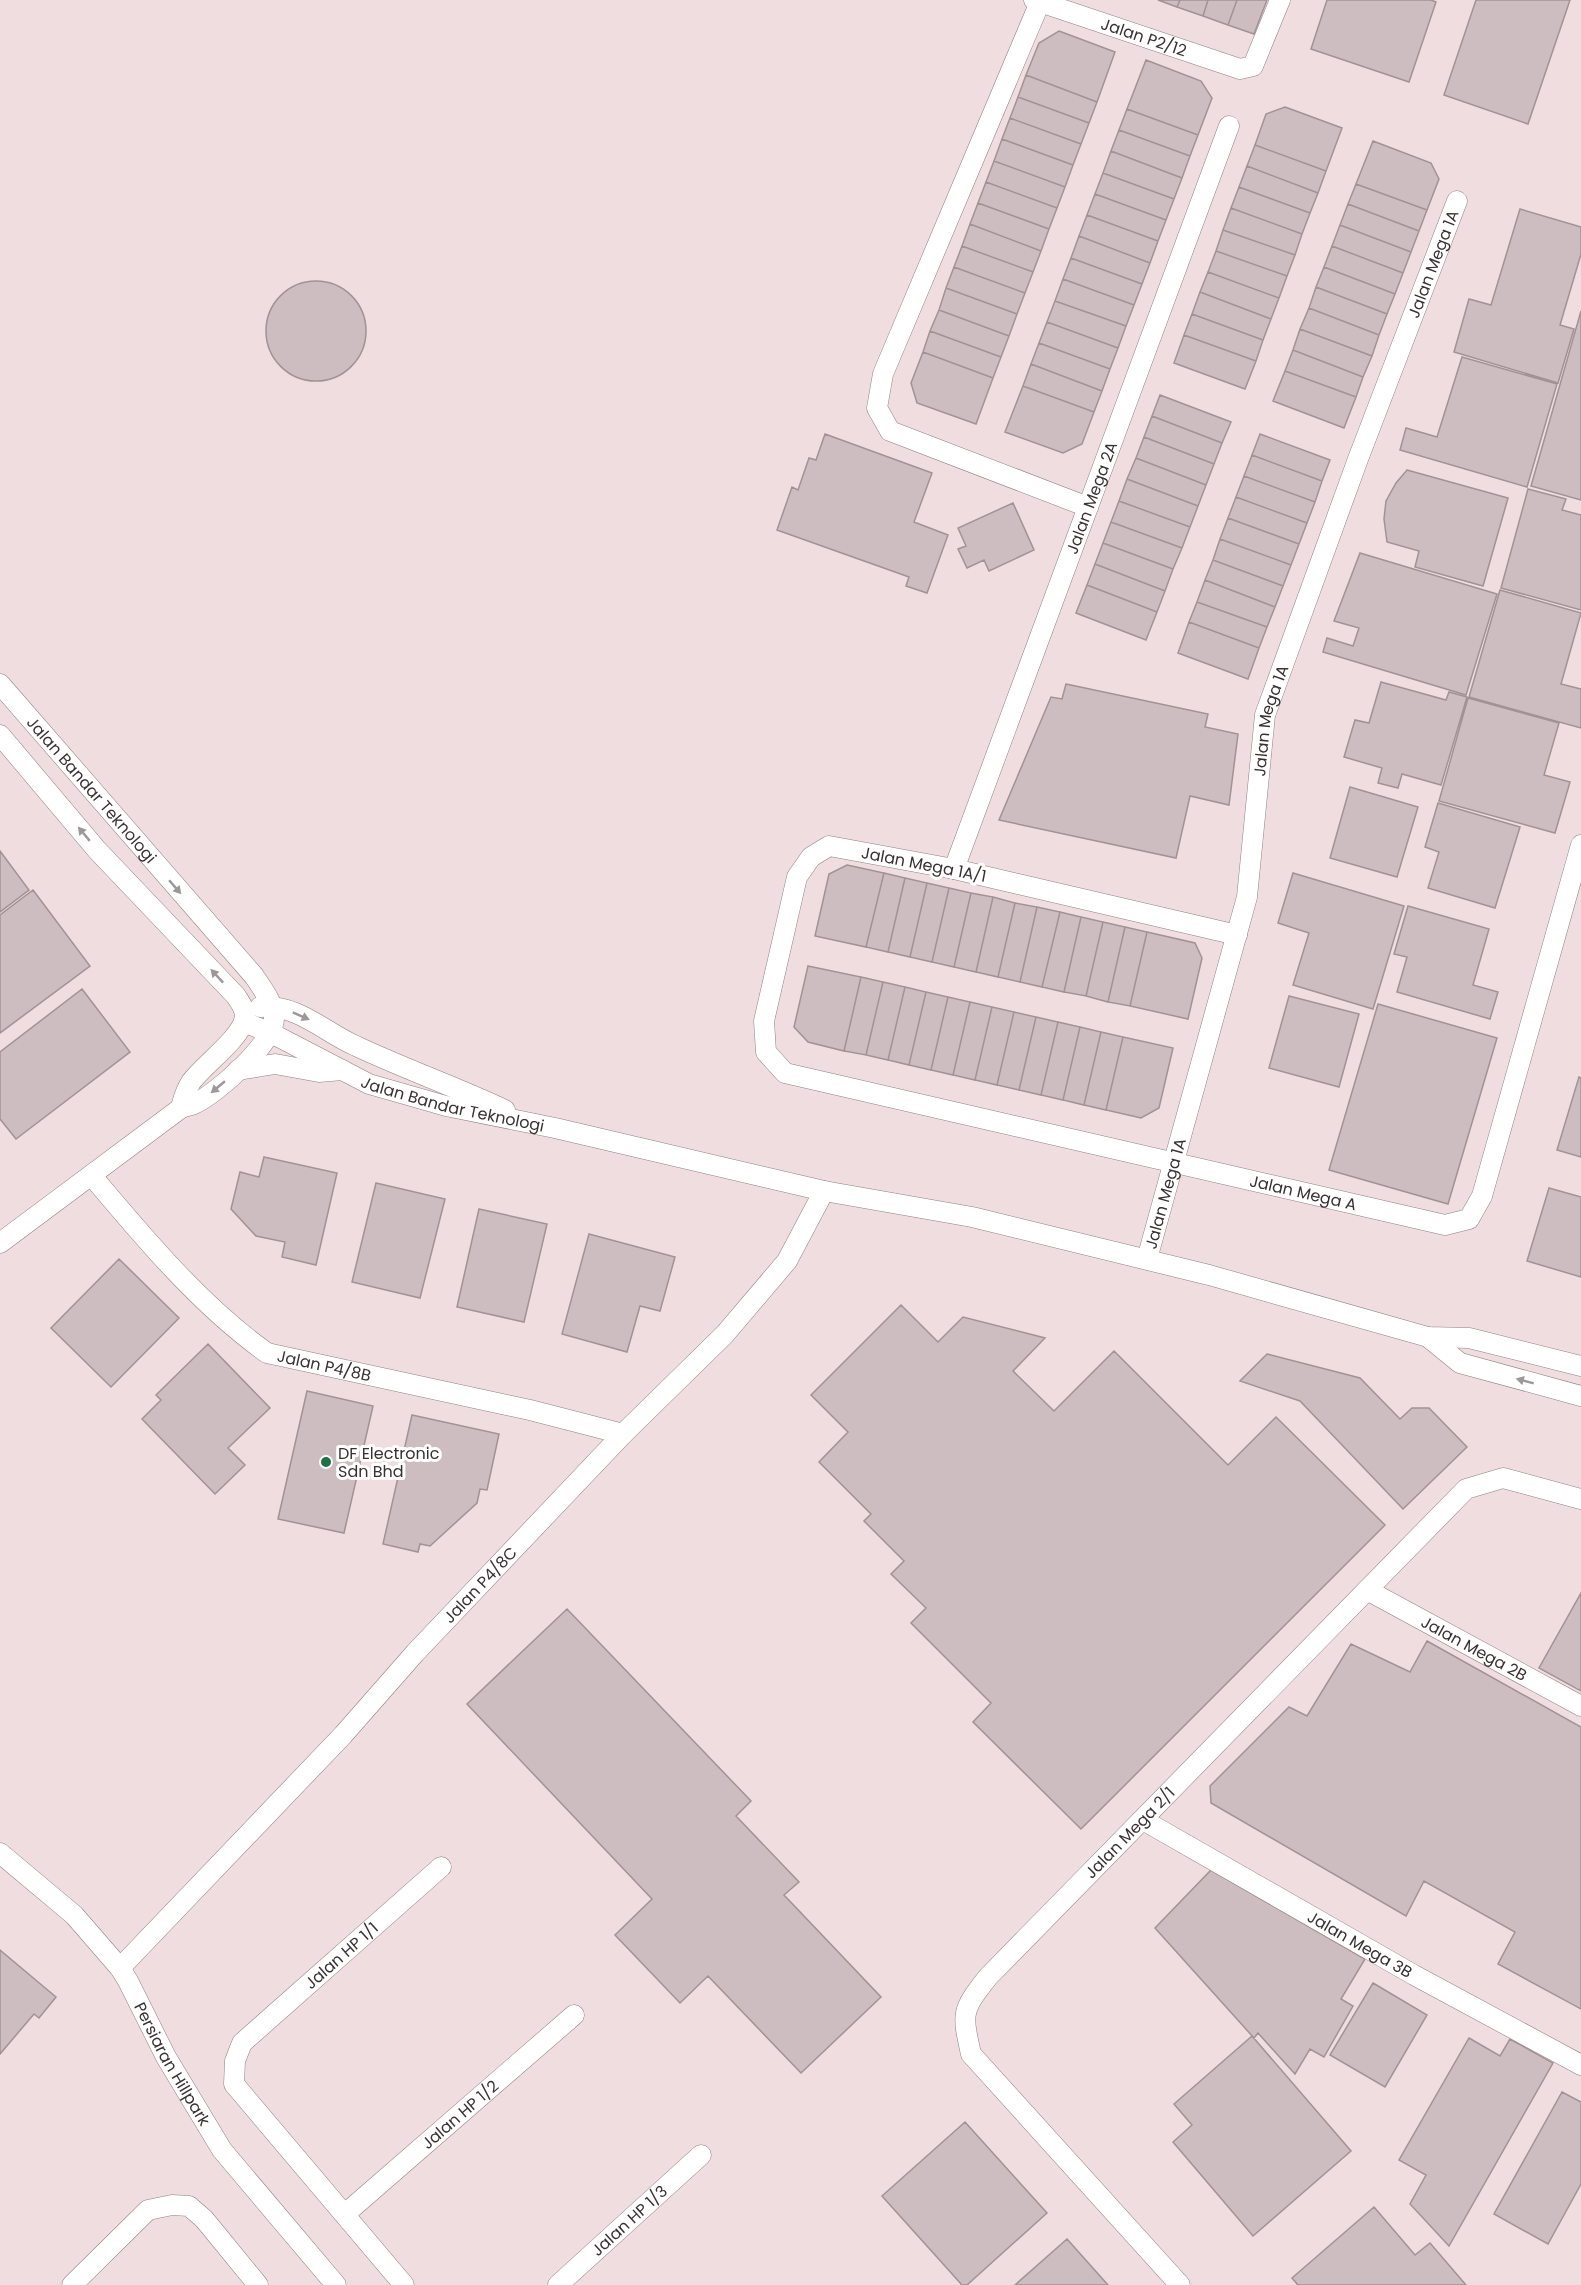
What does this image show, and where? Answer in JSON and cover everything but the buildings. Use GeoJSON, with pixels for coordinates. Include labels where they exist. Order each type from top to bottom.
{"type":"FeatureCollection","features":[{"type":"Feature","properties":{"kind":"street","name":"Jalan P2/12"},"geometry":{"type":"LineString","coordinates":[[1037,1],[1240,69],[1253,66],[1280,0]]}},
{"type":"Feature","properties":{"kind":"street"},"geometry":{"type":"LineString","coordinates":[[1037,1],[883,374],[877,408],[890,431],[1088,507]]}},
{"type":"Feature","properties":{"kind":"street","name":"Jalan Mega 2A"},"geometry":{"type":"LineString","coordinates":[[954,868],[1229,126]]}},
{"type":"Feature","properties":{"kind":"street","name":"Jalan Mega 1A"},"geometry":{"type":"LineString","coordinates":[[1147,1259],[1247,897],[1266,715],[1358,459],[1457,201]]}},
{"type":"Feature","properties":{"kind":"street","name":"Jalan Bandar Teknologi"},"geometry":{"type":"LineString","coordinates":[[0,684],[254,976],[272,1006]]}},
{"type":"Feature","properties":{"kind":"street","name":"Jalan Bandar Teknologi"},"geometry":{"type":"LineString","coordinates":[[0,735],[97,850],[236,996],[244,1015],[271,1033],[369,1084],[446,1106],[537,1125]]}},
{"type":"Feature","properties":{"kind":"street","name":"Jalan Mega 1A/1"},"geometry":{"type":"LineString","coordinates":[[766,1052],[764,1021],[797,877],[811,856],[829,846],[954,868],[1236,935]]}},
{"type":"Feature","properties":{"kind":"street","name":"Jalan Mega A"},"geometry":{"type":"LineString","coordinates":[[766,1052],[785,1073],[1445,1225],[1469,1219],[1482,1196],[1581,846]]}},
{"type":"Feature","properties":{"kind":"street"},"geometry":{"type":"LineString","coordinates":[[0,1243],[181,1108],[195,1104],[214,1092],[258,1050],[271,1033],[274,1020],[272,1006]]}},
{"type":"Feature","properties":{"kind":"street","name":"Jalan Bandar Teknologi"},"geometry":{"type":"LineString","coordinates":[[244,1015],[272,1006],[300,1014],[355,1046],[537,1125]]}},
{"type":"Feature","properties":{"kind":"street"},"geometry":{"type":"LineString","coordinates":[[181,1108],[192,1080],[234,1035],[244,1015]]}},
{"type":"Feature","properties":{"kind":"street"},"geometry":{"type":"LineString","coordinates":[[236,1071],[275,1064],[319,1072],[342,1070]]}},
{"type":"Feature","properties":{"kind":"street"},"geometry":{"type":"LineString","coordinates":[[537,1125],[729,1167],[824,1191],[972,1217],[1209,1275],[1428,1337],[1469,1338],[1581,1366]]}},
{"type":"Feature","properties":{"kind":"street","name":"Jalan P4/8B"},"geometry":{"type":"LineString","coordinates":[[92,1176],[134,1226],[206,1301],[243,1335],[267,1353],[531,1410],[623,1434]]}},
{"type":"Feature","properties":{"kind":"street","name":"Jalan P4/8C"},"geometry":{"type":"LineString","coordinates":[[120,1968],[343,1735],[415,1653],[623,1434],[725,1334],[787,1261],[824,1191]]}},
{"type":"Feature","properties":{"kind":"street"},"geometry":{"type":"LineString","coordinates":[[1428,1337],[1460,1363],[1581,1396]]}},
{"type":"Feature","properties":{"kind":"street","name":"Jalan Mega 2/1"},"geometry":{"type":"LineString","coordinates":[[1180,2285],[971,2054],[964,2022],[969,2001],[988,1977],[1466,1490],[1503,1479],[1581,1499]]}},
{"type":"Feature","properties":{"kind":"street","name":"Jalan Mega 2B"},"geometry":{"type":"LineString","coordinates":[[1367,1590],[1581,1706]]}},
{"type":"Feature","properties":{"kind":"street","name":"Jalan Mega 3B"},"geometry":{"type":"LineString","coordinates":[[1143,1820],[1414,1975],[1581,2065]]}},
{"type":"Feature","properties":{"kind":"street","name":"Persiaran Hillpark"},"geometry":{"type":"LineString","coordinates":[[0,1853],[74,1915],[120,1968],[166,2057],[222,2150],[336,2285]]}},
{"type":"Feature","properties":{"kind":"street","name":"Jalan HP 1/1"},"geometry":{"type":"LineString","coordinates":[[345,2214],[234,2084],[235,2061],[242,2043],[441,1868]]}},
{"type":"Feature","properties":{"kind":"street","name":"Jalan HP 1/2"},"geometry":{"type":"LineString","coordinates":[[345,2214],[574,2015]]}},
{"type":"Feature","properties":{"kind":"street","name":"Jalan HP 1/3"},"geometry":{"type":"LineString","coordinates":[[558,2285],[701,2155]]}},
{"type":"Feature","properties":{"kind":"street"},"geometry":{"type":"LineString","coordinates":[[72,2285],[148,2210],[172,2205],[189,2206],[204,2219],[258,2285]]}},
{"type":"Feature","properties":{"kind":"street"},"geometry":{"type":"LineString","coordinates":[[345,2214],[404,2285]]}},
{"type":"Feature","properties":{"kind":"place","name":"DF Electronic Sdn Bhd"},"geometry":{"type":"Point","coordinates":[326,1462]}}]}
